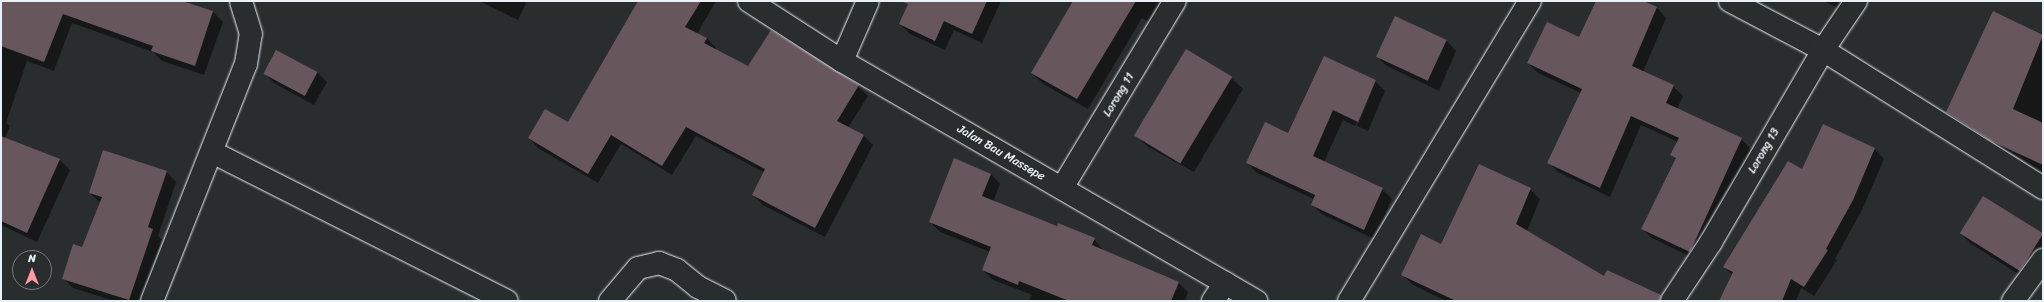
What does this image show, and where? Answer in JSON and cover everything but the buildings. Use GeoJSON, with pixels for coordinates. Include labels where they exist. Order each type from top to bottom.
{"type":"FeatureCollection","features":[{"type":"Feature","properties":{"kind":"street"},"geometry":{"type":"LineString","coordinates":[[152,301],[246,64],[251,34],[241,1]]}},
{"type":"Feature","properties":{"kind":"street","name":"Jalan Bau Massepe"},"geometry":{"type":"LineString","coordinates":[[749,1],[842,61],[1256,301]]}},
{"type":"Feature","properties":{"kind":"street"},"geometry":{"type":"LineString","coordinates":[[842,61],[868,1]]}},
{"type":"Feature","properties":{"kind":"street","name":"Lorong 11"},"geometry":{"type":"LineString","coordinates":[[1062,188],[1175,1]]}},
{"type":"Feature","properties":{"kind":"street"},"geometry":{"type":"LineString","coordinates":[[1349,301],[1530,1]]}},
{"type":"Feature","properties":{"kind":"street"},"geometry":{"type":"LineString","coordinates":[[1730,1],[1823,50],[2043,188]]}},
{"type":"Feature","properties":{"kind":"street","name":"Lorong 13"},"geometry":{"type":"LineString","coordinates":[[1672,301],[1711,242],[1823,50],[1856,1]]}},
{"type":"Feature","properties":{"kind":"street"},"geometry":{"type":"LineString","coordinates":[[212,152],[507,301]]}},
{"type":"Feature","properties":{"kind":"street"},"geometry":{"type":"LineString","coordinates":[[2014,301],[2043,260]]}},
{"type":"Feature","properties":{"kind":"street"},"geometry":{"type":"LineString","coordinates":[[610,301],[638,268],[659,263],[677,270],[698,288],[725,301]]}},
{"type":"Feature","properties":{"kind":"street"},"geometry":{"type":"LineString","coordinates":[[1213,301],[1225,283]]}}]}
